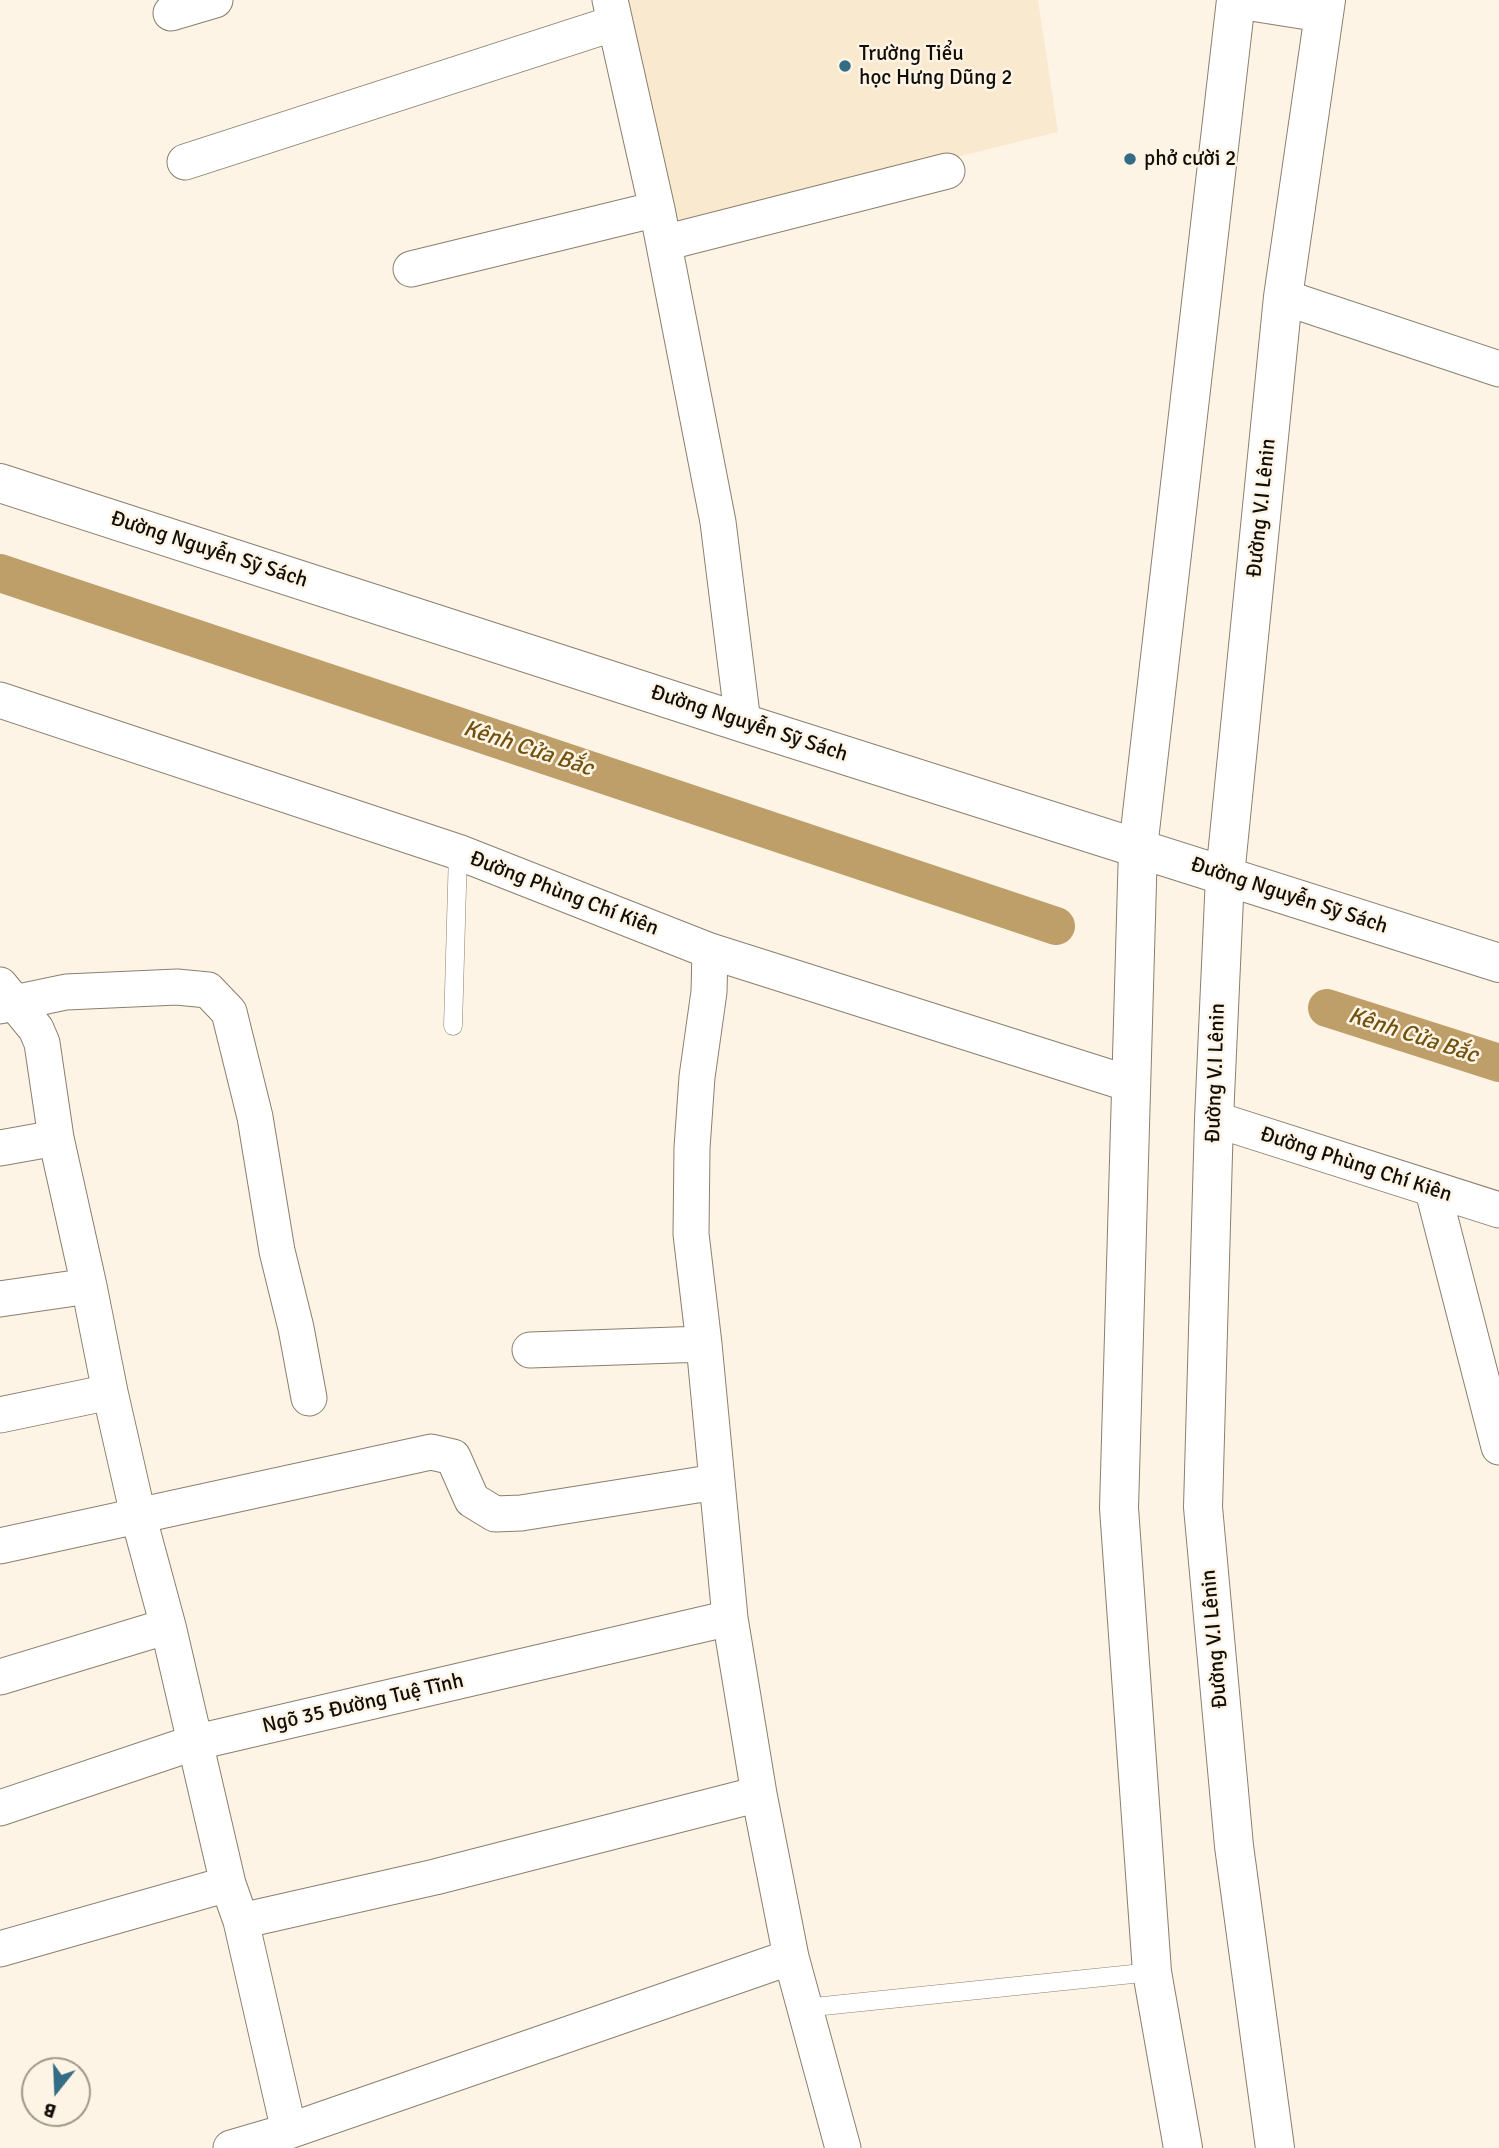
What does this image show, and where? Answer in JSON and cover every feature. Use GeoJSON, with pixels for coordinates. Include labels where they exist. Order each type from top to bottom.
{"type":"FeatureCollection","features":[{"type":"Feature","properties":{"kind":"main road"},"geometry":{"type":"LineString","coordinates":[[1183,2148],[1152,1972],[1119,1508],[1138,848],[1236,0]]}},
{"type":"Feature","properties":{"kind":"main road"},"geometry":{"type":"LineString","coordinates":[[1242,0],[1325,6]]}},
{"type":"Feature","properties":{"kind":"main road","name":"Đường V.I Lênin"},"geometry":{"type":"LineString","coordinates":[[1275,2148],[1234,1846],[1203,1507],[1224,876],[1283,297],[1325,6]]}},
{"type":"Feature","properties":{"kind":"main road","name":"Đường Nguyễn Sỹ Sách"},"geometry":{"type":"LineString","coordinates":[[0,483],[1499,963]]}},
{"type":"Feature","properties":{"kind":"street"},"geometry":{"type":"LineString","coordinates":[[171,13],[215,0]]}},
{"type":"Feature","properties":{"kind":"street"},"geometry":{"type":"LineString","coordinates":[[185,162],[613,11],[657,209],[719,522],[743,723]]}},
{"type":"Feature","properties":{"kind":"street"},"geometry":{"type":"LineString","coordinates":[[664,243],[947,171]]}},
{"type":"Feature","properties":{"kind":"street"},"geometry":{"type":"LineString","coordinates":[[411,269],[657,209]]}},
{"type":"Feature","properties":{"kind":"street"},"geometry":{"type":"LineString","coordinates":[[1283,297],[1499,369]]}},
{"type":"Feature","properties":{"kind":"street","name":"Đường Phùng Chí Kiên"},"geometry":{"type":"LineString","coordinates":[[0,700],[458,852],[710,951],[1130,1084]]}},
{"type":"Feature","properties":{"kind":"street"},"geometry":{"type":"LineString","coordinates":[[710,951],[709,992],[697,1077],[692,1148],[691,1234],[730,1618],[759,1794],[791,1957],[843,2148]]}},
{"type":"Feature","properties":{"kind":"street"},"geometry":{"type":"LineString","coordinates":[[4,998],[177,987],[208,990],[229,1012],[255,1117],[272,1225],[309,1398]]}},
{"type":"Feature","properties":{"kind":"street"},"geometry":{"type":"LineString","coordinates":[[4,998],[36,1028],[42,1043],[57,1138],[110,1392],[138,1515],[168,1626],[193,1743],[228,1884],[241,1921],[289,2131]]}},
{"type":"Feature","properties":{"kind":"street","name":"Đường Phùng Chí Kiên"},"geometry":{"type":"LineString","coordinates":[[1214,1119],[1499,1210]]}},
{"type":"Feature","properties":{"kind":"street"},"geometry":{"type":"LineString","coordinates":[[0,1148],[57,1138]]}},
{"type":"Feature","properties":{"kind":"street"},"geometry":{"type":"LineString","coordinates":[[1433,1191],[1499,1447]]}},
{"type":"Feature","properties":{"kind":"street"},"geometry":{"type":"LineString","coordinates":[[0,1299],[89,1286]]}},
{"type":"Feature","properties":{"kind":"street"},"geometry":{"type":"LineString","coordinates":[[530,1350],[704,1344]]}},
{"type":"Feature","properties":{"kind":"street"},"geometry":{"type":"LineString","coordinates":[[0,1415],[110,1392]]}},
{"type":"Feature","properties":{"kind":"street"},"geometry":{"type":"LineString","coordinates":[[0,1546],[431,1452],[453,1457],[472,1500],[495,1514],[521,1513],[716,1482]]}},
{"type":"Feature","properties":{"kind":"street","name":"Ngõ 35 Đường Tuệ Tĩnh"},"geometry":{"type":"LineString","coordinates":[[0,1808],[193,1743],[730,1618]]}},
{"type":"Feature","properties":{"kind":"street"},"geometry":{"type":"LineString","coordinates":[[0,1677],[168,1626]]}},
{"type":"Feature","properties":{"kind":"street"},"geometry":{"type":"LineString","coordinates":[[241,1921],[435,1877],[759,1794]]}},
{"type":"Feature","properties":{"kind":"street"},"geometry":{"type":"LineString","coordinates":[[0,1949],[228,1884]]}},
{"type":"Feature","properties":{"kind":"street"},"geometry":{"type":"LineString","coordinates":[[234,2147],[289,2131],[791,1957]]}},
{"type":"Feature","properties":{"kind":"lane"},"geometry":{"type":"LineString","coordinates":[[453,1026],[458,852]]}},
{"type":"Feature","properties":{"kind":"lane"},"geometry":{"type":"LineString","coordinates":[[804,2008],[1152,1972]]}},
{"type":"Feature","properties":{"kind":"shaded area","name":"Trường Tiểu học Hưng Dũng 2"},"geometry":{"type":"Polygon","coordinates":[[[626,0],[1038,0],[1058,132],[677,226],[626,0]]]}},
{"type":"Feature","properties":{"kind":"waterway","name":"Kênh Cửa Bắc"},"geometry":{"type":"LineString","coordinates":[[0,573],[1056,926]]}},
{"type":"Feature","properties":{"kind":"waterway","name":"Kênh Cửa Bắc"},"geometry":{"type":"LineString","coordinates":[[1327,1008],[1499,1063]]}},
{"type":"Feature","properties":{"kind":"place","name":"Trường Tiểu học Hưng Dũng 2"},"geometry":{"type":"Point","coordinates":[845,66]}},
{"type":"Feature","properties":{"kind":"place","name":"phở cười 2"},"geometry":{"type":"Point","coordinates":[1130,159]}}]}
